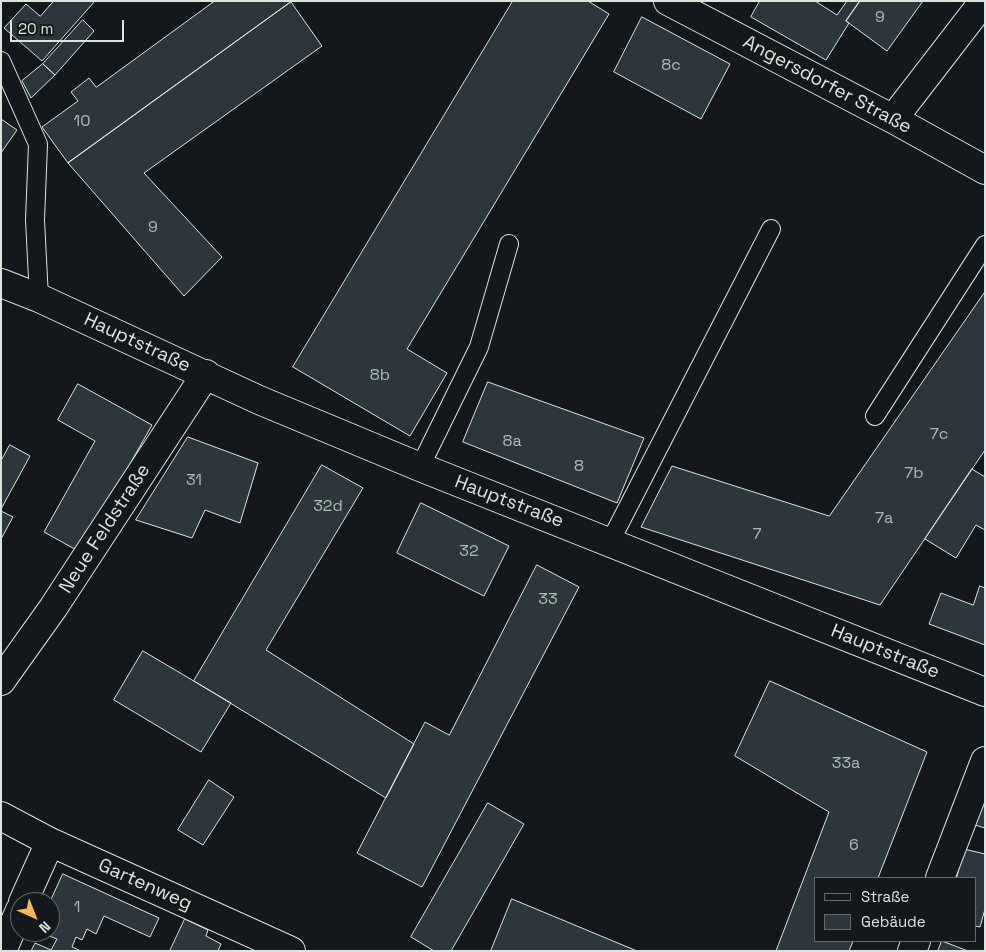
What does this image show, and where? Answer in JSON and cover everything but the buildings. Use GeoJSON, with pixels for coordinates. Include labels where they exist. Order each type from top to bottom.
{"type":"FeatureCollection","features":[{"type":"Feature","properties":{"kind":"street","name":"Angersdorfer Straße"},"geometry":{"type":"LineString","coordinates":[[668,1],[893,119],[985,170]]}},
{"type":"Feature","properties":{"kind":"street"},"geometry":{"type":"LineString","coordinates":[[893,119],[984,1]]}},
{"type":"Feature","properties":{"kind":"street","name":"Hauptstraße"},"geometry":{"type":"LineString","coordinates":[[1,283],[39,298],[420,468],[985,692]]}},
{"type":"Feature","properties":{"kind":"street","name":"Neue Feldstraße"},"geometry":{"type":"LineString","coordinates":[[1,681],[53,608],[206,374]]}},
{"type":"Feature","properties":{"kind":"street"},"geometry":{"type":"LineString","coordinates":[[940,877],[985,761]]}},
{"type":"Feature","properties":{"kind":"street","name":"Gartenweg"},"geometry":{"type":"LineString","coordinates":[[1,816],[50,842],[291,951]]}},
{"type":"Feature","properties":{"kind":"street"},"geometry":{"type":"LineString","coordinates":[[28,892],[50,842]]}},
{"type":"Feature","properties":{"kind":"street"},"geometry":{"type":"LineString","coordinates":[[2,951],[10,933]]}},
{"type":"Feature","properties":{"kind":"lane"},"geometry":{"type":"LineString","coordinates":[[1,61],[38,144],[35,220],[39,298]]}},
{"type":"Feature","properties":{"kind":"lane"},"geometry":{"type":"LineString","coordinates":[[610,542],[771,229]]}},
{"type":"Feature","properties":{"kind":"lane"},"geometry":{"type":"LineString","coordinates":[[420,468],[479,347],[508,244]]}},
{"type":"Feature","properties":{"kind":"lane"},"geometry":{"type":"LineString","coordinates":[[875,416],[985,245]]}}]}
